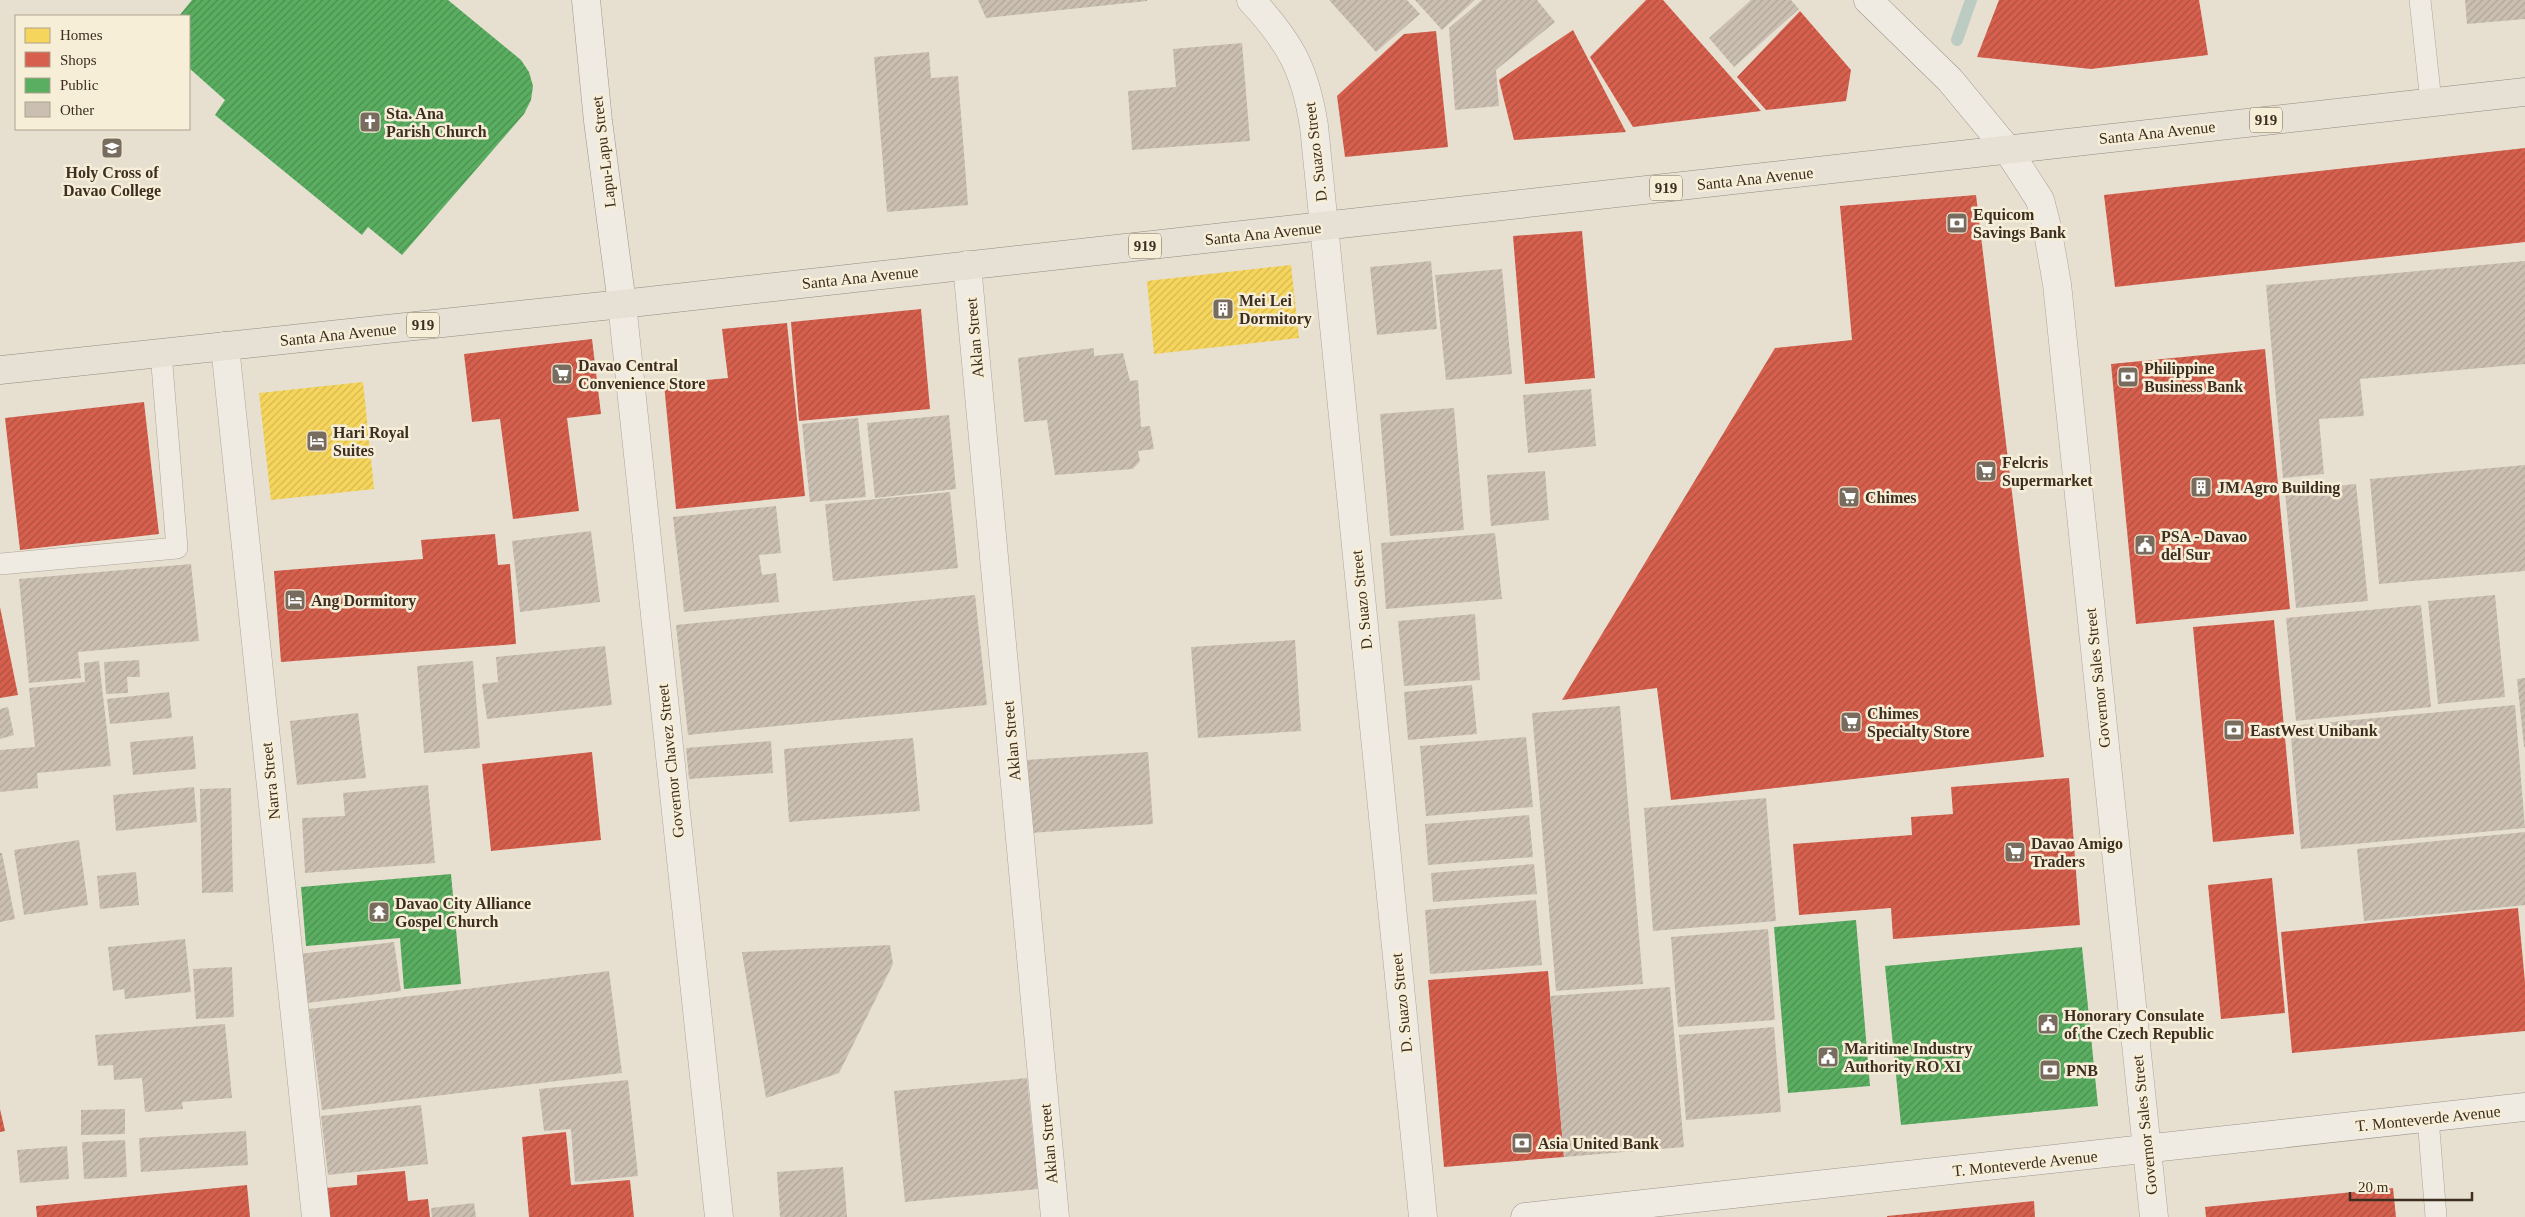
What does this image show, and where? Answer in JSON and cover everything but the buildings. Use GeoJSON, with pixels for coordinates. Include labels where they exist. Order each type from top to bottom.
{"type":"FeatureCollection","features":[{"type":"Feature","properties":{"kind":"main road","name":"Santa Ana Avenue"},"geometry":{"type":"LineString","coordinates":[[0,370],[622,304],[2525,92]]}},
{"type":"Feature","properties":{"kind":"street","name":"Lapu-Lapu Street"},"geometry":{"type":"LineString","coordinates":[[586,0],[598,121],[622,304]]}},
{"type":"Feature","properties":{"kind":"street","name":"D. Suazo Street"},"geometry":{"type":"LineString","coordinates":[[1251,0],[1285,41],[1300,68],[1309,96],[1314,126],[1423,1217]]}},
{"type":"Feature","properties":{"kind":"street","name":"Governor Sales Street"},"geometry":{"type":"LineString","coordinates":[[1868,0],[1950,80],[2007,149],[2040,200],[2047,227],[2057,284],[2154,1217]]}},
{"type":"Feature","properties":{"kind":"street","name":"Aklan Street"},"geometry":{"type":"LineString","coordinates":[[967,265],[1055,1217]]}},
{"type":"Feature","properties":{"kind":"street","name":"Governor Chavez Street"},"geometry":{"type":"LineString","coordinates":[[622,304],[719,1217]]}},
{"type":"Feature","properties":{"kind":"street","name":"Narra Street"},"geometry":{"type":"LineString","coordinates":[[225,346],[316,1217]]}},
{"type":"Feature","properties":{"kind":"street","name":"T. Monteverde Avenue"},"geometry":{"type":"LineString","coordinates":[[1525,1217],[2525,1107]]}},
{"type":"Feature","properties":{"kind":"lane"},"geometry":{"type":"LineString","coordinates":[[2420,0],[2431,102]]}},
{"type":"Feature","properties":{"kind":"lane"},"geometry":{"type":"LineString","coordinates":[[0,564],[177,548],[161,353]]}},
{"type":"Feature","properties":{"kind":"lane"},"geometry":{"type":"LineString","coordinates":[[2428,1118],[2436,1217]]}},
{"type":"Feature","properties":{"kind":"waterway"},"geometry":{"type":"LineString","coordinates":[[1957,40],[1971,0]]}},
{"type":"Feature","properties":{"kind":"place","name":"Sta. Ana Parish Church"},"geometry":{"type":"Point","coordinates":[370,122]}},
{"type":"Feature","properties":{"kind":"place","name":"Holy Cross of Davao College"},"geometry":{"type":"Point","coordinates":[112,148]}},
{"type":"Feature","properties":{"kind":"place","name":"Equicom Savings Bank"},"geometry":{"type":"Point","coordinates":[1957,223]}},
{"type":"Feature","properties":{"kind":"place","name":"Mei Lei Dormitory"},"geometry":{"type":"Point","coordinates":[1223,309]}},
{"type":"Feature","properties":{"kind":"place","name":"Davao Central Convenience Store"},"geometry":{"type":"Point","coordinates":[562,374]}},
{"type":"Feature","properties":{"kind":"place","name":"Philippine Business Bank"},"geometry":{"type":"Point","coordinates":[2128,377]}},
{"type":"Feature","properties":{"kind":"place","name":"Hari Royal Suites"},"geometry":{"type":"Point","coordinates":[317,441]}},
{"type":"Feature","properties":{"kind":"place","name":"Felcris Supermarket"},"geometry":{"type":"Point","coordinates":[1986,471]}},
{"type":"Feature","properties":{"kind":"place","name":"JM Agro Building"},"geometry":{"type":"Point","coordinates":[2201,487]}},
{"type":"Feature","properties":{"kind":"place","name":"Chimes"},"geometry":{"type":"Point","coordinates":[1849,497]}},
{"type":"Feature","properties":{"kind":"place","name":"PSA - Davao del Sur"},"geometry":{"type":"Point","coordinates":[2145,545]}},
{"type":"Feature","properties":{"kind":"place","name":"Ang Dormitory"},"geometry":{"type":"Point","coordinates":[295,600]}},
{"type":"Feature","properties":{"kind":"place","name":"Chimes Specialty Store"},"geometry":{"type":"Point","coordinates":[1851,722]}},
{"type":"Feature","properties":{"kind":"place","name":"EastWest Unibank"},"geometry":{"type":"Point","coordinates":[2234,730]}},
{"type":"Feature","properties":{"kind":"place","name":"Davao Amigo Traders"},"geometry":{"type":"Point","coordinates":[2015,852]}},
{"type":"Feature","properties":{"kind":"place","name":"Davao City Alliance Gospel Church"},"geometry":{"type":"Point","coordinates":[379,912]}},
{"type":"Feature","properties":{"kind":"place","name":"Honorary Consulate of the Czech Republic"},"geometry":{"type":"Point","coordinates":[2048,1024]}},
{"type":"Feature","properties":{"kind":"place","name":"Maritime Industry Authority RO XI"},"geometry":{"type":"Point","coordinates":[1828,1057]}},
{"type":"Feature","properties":{"kind":"place","name":"PNB"},"geometry":{"type":"Point","coordinates":[2050,1070]}},
{"type":"Feature","properties":{"kind":"place","name":"Asia United Bank"},"geometry":{"type":"Point","coordinates":[1522,1143]}}]}
